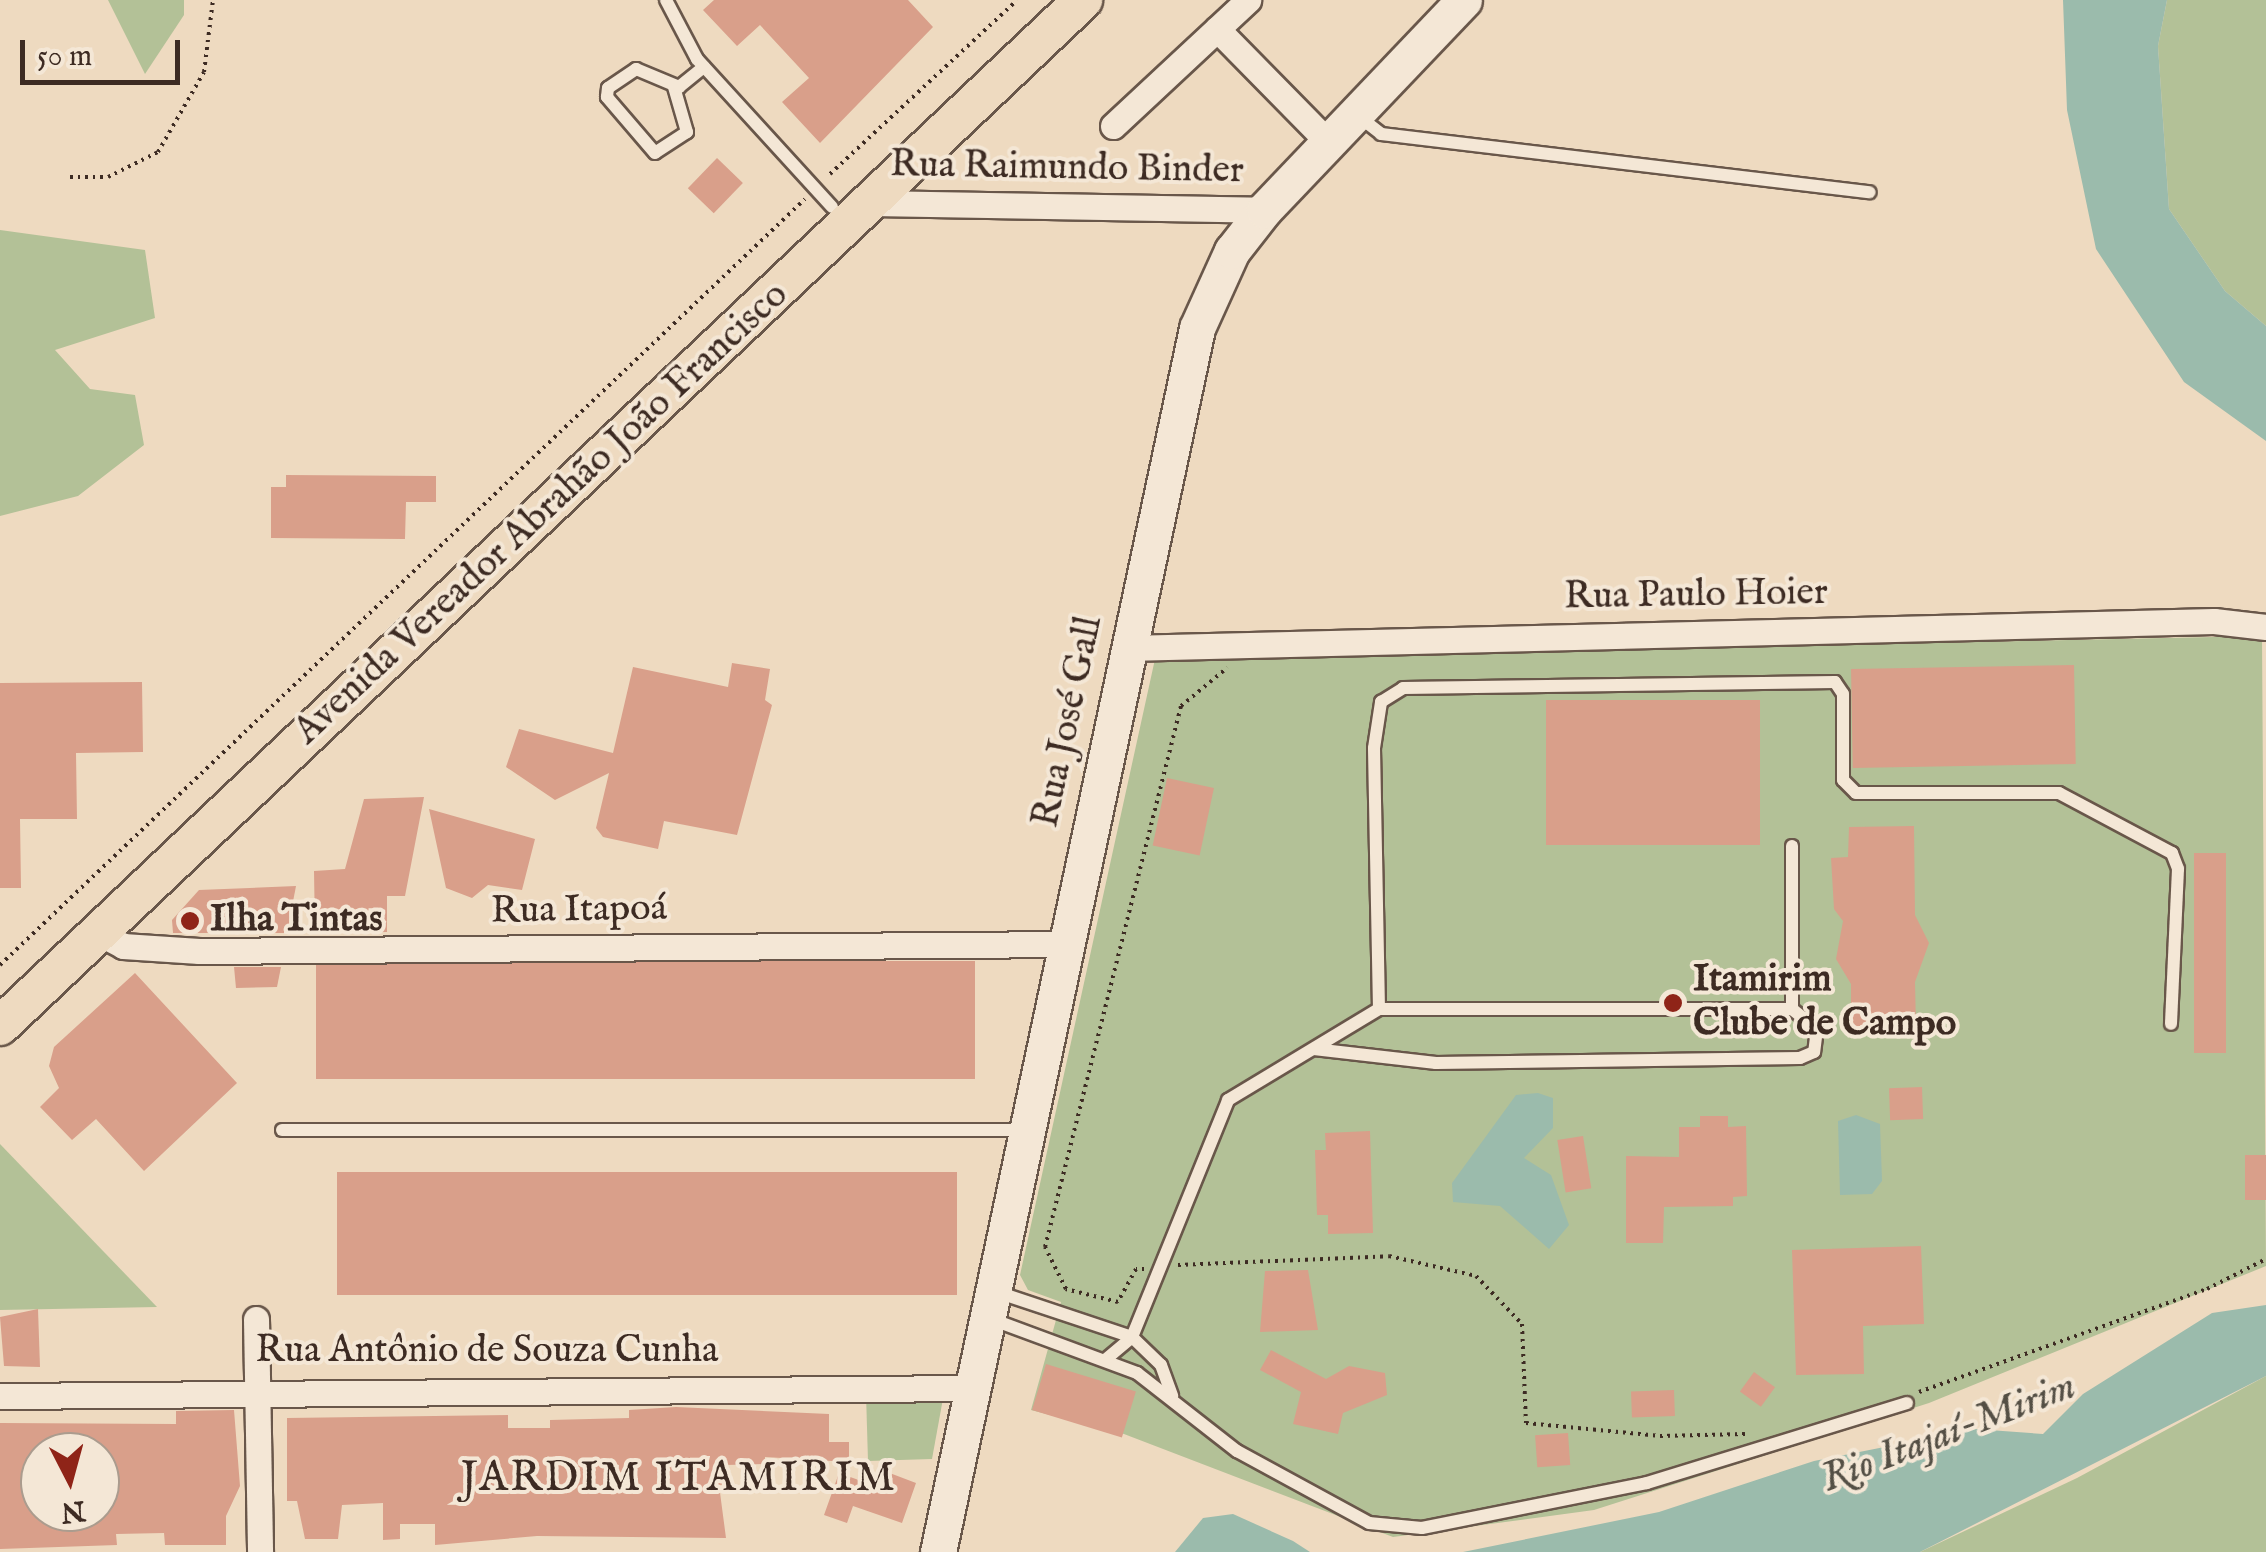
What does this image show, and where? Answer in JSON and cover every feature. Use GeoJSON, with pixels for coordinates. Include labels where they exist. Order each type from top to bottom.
{"type":"FeatureCollection","features":[{"type":"Feature","properties":{"kind":"main road","name":"Avenida Vereador Abrahão João Francisco"},"geometry":{"type":"LineString","coordinates":[[0,1000],[823,192],[1050,0]]}},
{"type":"Feature","properties":{"kind":"main road","name":"Avenida Vereador Abrahão João Francisco"},"geometry":{"type":"LineString","coordinates":[[0,1026],[1082,0]]}},
{"type":"Feature","properties":{"kind":"main road","name":"Rua José Gall"},"geometry":{"type":"LineString","coordinates":[[938,1552],[1197,328],[1232,250],[1264,210],[1464,0]]}},
{"type":"Feature","properties":{"kind":"street"},"geometry":{"type":"LineString","coordinates":[[1113,126],[1248,0]]}},
{"type":"Feature","properties":{"kind":"street"},"geometry":{"type":"LineString","coordinates":[[1217,28],[1327,140]]}},
{"type":"Feature","properties":{"kind":"street","name":"Rua Raimundo Binder"},"geometry":{"type":"LineString","coordinates":[[870,203],[1264,210]]}},
{"type":"Feature","properties":{"kind":"street","name":"Rua Paulo Hoier"},"geometry":{"type":"LineString","coordinates":[[1127,648],[2214,621],[2266,627]]}},
{"type":"Feature","properties":{"kind":"street","name":"Rua Itapoá"},"geometry":{"type":"LineString","coordinates":[[98,932],[123,946],[199,952],[1066,944]]}},
{"type":"Feature","properties":{"kind":"street"},"geometry":{"type":"LineString","coordinates":[[256,1318],[260,1552]]}},
{"type":"Feature","properties":{"kind":"street","name":"Rua Antônio de Souza Cunha"},"geometry":{"type":"LineString","coordinates":[[0,1396],[257,1390],[974,1388]]}},
{"type":"Feature","properties":{"kind":"lane"},"geometry":{"type":"LineString","coordinates":[[666,0],[704,68],[823,192]]}},
{"type":"Feature","properties":{"kind":"lane"},"geometry":{"type":"LineString","coordinates":[[636,68],[674,87],[687,132],[654,153],[607,92],[636,68]]}},
{"type":"Feature","properties":{"kind":"lane"},"geometry":{"type":"LineString","coordinates":[[674,87],[704,68]]}},
{"type":"Feature","properties":{"kind":"lane"},"geometry":{"type":"LineString","coordinates":[[1354,112],[1381,134],[1870,192]]}},
{"type":"Feature","properties":{"kind":"lane"},"geometry":{"type":"LineString","coordinates":[[1379,1010],[1374,748],[1381,702],[1403,688],[1835,682],[1844,694],[1842,780],[1856,793],[2059,793],[2172,854],[2178,869],[2171,1024]]}},
{"type":"Feature","properties":{"kind":"lane"},"geometry":{"type":"LineString","coordinates":[[1792,846],[1792,1009]]}},
{"type":"Feature","properties":{"kind":"lane"},"geometry":{"type":"LineString","coordinates":[[1106,1360],[1132,1337],[1228,1100],[1379,1010],[1792,1009],[1817,1028],[1814,1052],[1800,1058],[1436,1063],[1314,1049]]}},
{"type":"Feature","properties":{"kind":"lane"},"geometry":{"type":"LineString","coordinates":[[282,1130],[1026,1130]]}},
{"type":"Feature","properties":{"kind":"lane"},"geometry":{"type":"LineString","coordinates":[[990,1304],[1132,1337],[1161,1365],[1173,1398]]}},
{"type":"Feature","properties":{"kind":"lane"},"geometry":{"type":"LineString","coordinates":[[990,1304],[1106,1360],[1173,1398],[1237,1450],[1369,1523],[1422,1528],[1647,1483],[1909,1399]]}},
{"type":"Feature","properties":{"kind":"path"},"geometry":{"type":"LineString","coordinates":[[70,177],[108,177],[158,152],[204,72],[212,0]]}},
{"type":"Feature","properties":{"kind":"path"},"geometry":{"type":"LineString","coordinates":[[0,965],[823,192],[928,82],[1017,0]]}},
{"type":"Feature","properties":{"kind":"path"},"geometry":{"type":"LineString","coordinates":[[928,82],[933,88]]}},
{"type":"Feature","properties":{"kind":"path"},"geometry":{"type":"LineString","coordinates":[[1235,661],[1181,706],[1045,1247],[1066,1289],[1118,1302],[1136,1268],[1157,1269],[1216,1259],[1389,1256],[1476,1276],[1522,1324],[1526,1423],[1660,1436],[1749,1434]]}},
{"type":"Feature","properties":{"kind":"path"},"geometry":{"type":"LineString","coordinates":[[1909,1399],[2207,1289],[2266,1259]]}},
{"type":"Feature","properties":{"kind":"shaded area"},"geometry":{"type":"Polygon","coordinates":[[[108,0],[184,0],[184,15],[145,74],[108,0]]]}},
{"type":"Feature","properties":{"kind":"shaded area"},"geometry":{"type":"Polygon","coordinates":[[[2063,0],[2167,0],[2158,46],[2169,209],[2225,291],[2266,326],[2266,441],[2184,382],[2096,249],[2067,110],[2063,0]]]}},
{"type":"Feature","properties":{"kind":"shaded area"},"geometry":{"type":"Polygon","coordinates":[[[2167,0],[2266,0],[2266,326],[2225,291],[2169,209],[2158,46],[2167,0]]]}},
{"type":"Feature","properties":{"kind":"shaded area"},"geometry":{"type":"Polygon","coordinates":[[[0,230],[145,250],[155,318],[55,350],[90,389],[135,395],[144,445],[78,496],[0,516],[0,230]]]}},
{"type":"Feature","properties":{"kind":"shaded area","name":"Itamirim Clube de Campo"},"geometry":{"type":"Polygon","coordinates":[[[2262,636],[2266,1266],[1929,1403],[1594,1510],[1393,1537],[1124,1434],[1031,1410],[1061,1302],[1028,1290],[1020,1275],[1155,659],[2262,636]]]}},
{"type":"Feature","properties":{"kind":"shaded area"},"geometry":{"type":"Polygon","coordinates":[[[1538,1093],[1553,1098],[1553,1128],[1524,1158],[1551,1175],[1569,1225],[1549,1249],[1500,1206],[1453,1202],[1452,1183],[1516,1095],[1538,1093]]]}},
{"type":"Feature","properties":{"kind":"shaded area"},"geometry":{"type":"Polygon","coordinates":[[[1856,1115],[1880,1124],[1882,1181],[1872,1194],[1840,1195],[1838,1121],[1856,1115]]]}},
{"type":"Feature","properties":{"kind":"shaded area"},"geometry":{"type":"Polygon","coordinates":[[[0,1144],[157,1307],[0,1310],[0,1144]]]}},
{"type":"Feature","properties":{"kind":"shaded area"},"geometry":{"type":"Polygon","coordinates":[[[2266,1305],[2266,1376],[1920,1552],[1463,1552],[1659,1512],[1814,1461],[1975,1429],[2043,1434],[2083,1394],[2212,1313],[2266,1305]]]}},
{"type":"Feature","properties":{"kind":"shaded area"},"geometry":{"type":"Polygon","coordinates":[[[2266,1376],[2266,1552],[1920,1552],[2077,1478],[2266,1376]]]}},
{"type":"Feature","properties":{"kind":"shaded area"},"geometry":{"type":"Polygon","coordinates":[[[944,1393],[932,1459],[868,1461],[866,1394],[944,1393]]]}},
{"type":"Feature","properties":{"kind":"shaded area"},"geometry":{"type":"Polygon","coordinates":[[[1233,1514],[1310,1552],[1175,1552],[1203,1518],[1233,1514]]]}},
{"type":"Feature","properties":{"kind":"building"},"geometry":{"type":"Polygon","coordinates":[[[714,0],[908,0],[933,27],[820,143],[782,102],[809,78],[760,25],[737,46],[703,10],[714,0]]]}},
{"type":"Feature","properties":{"kind":"building"},"geometry":{"type":"Polygon","coordinates":[[[717,158],[743,183],[714,213],[688,188],[717,158]]]}},
{"type":"Feature","properties":{"kind":"building"},"geometry":{"type":"Polygon","coordinates":[[[286,475],[436,476],[436,502],[406,502],[405,539],[271,538],[271,487],[286,487],[286,475]]]}},
{"type":"Feature","properties":{"kind":"building"},"geometry":{"type":"Polygon","coordinates":[[[732,663],[770,669],[765,700],[772,705],[737,835],[664,821],[658,849],[603,837],[596,828],[609,773],[555,800],[506,767],[519,729],[613,753],[633,667],[728,687],[732,663]]]}},
{"type":"Feature","properties":{"kind":"building"},"geometry":{"type":"Polygon","coordinates":[[[2074,665],[2076,764],[1853,768],[1851,669],[2074,665]]]}},
{"type":"Feature","properties":{"kind":"building"},"geometry":{"type":"Polygon","coordinates":[[[142,682],[143,752],[76,753],[77,819],[20,819],[21,888],[0,888],[0,683],[142,682]]]}},
{"type":"Feature","properties":{"kind":"building"},"geometry":{"type":"Polygon","coordinates":[[[1546,700],[1760,700],[1760,845],[1546,845],[1546,700]]]}},
{"type":"Feature","properties":{"kind":"building"},"geometry":{"type":"Polygon","coordinates":[[[1167,778],[1214,788],[1200,855],[1153,845],[1167,778]]]}},
{"type":"Feature","properties":{"kind":"building"},"geometry":{"type":"Polygon","coordinates":[[[424,797],[405,896],[387,896],[387,932],[315,933],[314,871],[345,869],[364,799],[424,797]]]}},
{"type":"Feature","properties":{"kind":"building"},"geometry":{"type":"Polygon","coordinates":[[[429,809],[535,839],[522,890],[488,885],[472,898],[446,888],[429,809]]]}},
{"type":"Feature","properties":{"kind":"building"},"geometry":{"type":"Polygon","coordinates":[[[1914,826],[1915,915],[1929,943],[1915,982],[1916,1027],[1851,1029],[1851,984],[1836,959],[1843,921],[1834,909],[1831,858],[1848,857],[1849,827],[1914,826]]]}},
{"type":"Feature","properties":{"kind":"building"},"geometry":{"type":"Polygon","coordinates":[[[2194,853],[2226,853],[2226,1053],[2194,1053],[2194,853]]]}},
{"type":"Feature","properties":{"kind":"building"},"geometry":{"type":"Polygon","coordinates":[[[296,886],[287,933],[173,933],[172,920],[199,890],[296,886]]]}},
{"type":"Feature","properties":{"kind":"building"},"geometry":{"type":"Polygon","coordinates":[[[316,961],[975,961],[975,1079],[316,1079],[316,961]]]}},
{"type":"Feature","properties":{"kind":"building"},"geometry":{"type":"Polygon","coordinates":[[[234,967],[281,967],[277,987],[236,988],[234,967]]]}},
{"type":"Feature","properties":{"kind":"building"},"geometry":{"type":"Polygon","coordinates":[[[135,973],[237,1083],[144,1171],[96,1119],[72,1140],[40,1107],[59,1088],[49,1066],[54,1047],[135,973]]]}},
{"type":"Feature","properties":{"kind":"building"},"geometry":{"type":"Polygon","coordinates":[[[1922,1087],[1923,1119],[1890,1120],[1889,1088],[1922,1087]]]}},
{"type":"Feature","properties":{"kind":"building"},"geometry":{"type":"Polygon","coordinates":[[[1700,1116],[1728,1116],[1728,1127],[1746,1126],[1747,1196],[1733,1197],[1733,1206],[1664,1207],[1663,1243],[1626,1243],[1626,1156],[1679,1157],[1679,1127],[1700,1127],[1700,1116]]]}},
{"type":"Feature","properties":{"kind":"building"},"geometry":{"type":"Polygon","coordinates":[[[1370,1131],[1373,1233],[1328,1234],[1328,1215],[1317,1215],[1315,1150],[1326,1150],[1325,1133],[1370,1131]]]}},
{"type":"Feature","properties":{"kind":"building"},"geometry":{"type":"Polygon","coordinates":[[[1583,1136],[1591,1188],[1566,1192],[1557,1140],[1583,1136]]]}},
{"type":"Feature","properties":{"kind":"building"},"geometry":{"type":"Polygon","coordinates":[[[2245,1155],[2266,1155],[2266,1200],[2245,1200],[2245,1155]]]}},
{"type":"Feature","properties":{"kind":"building"},"geometry":{"type":"Polygon","coordinates":[[[337,1172],[957,1172],[957,1295],[337,1295],[337,1172]]]}},
{"type":"Feature","properties":{"kind":"building"},"geometry":{"type":"Polygon","coordinates":[[[1921,1246],[1924,1324],[1863,1326],[1864,1374],[1796,1375],[1792,1250],[1921,1246]]]}},
{"type":"Feature","properties":{"kind":"building"},"geometry":{"type":"Polygon","coordinates":[[[1308,1270],[1318,1330],[1260,1332],[1265,1271],[1308,1270]]]}},
{"type":"Feature","properties":{"kind":"building"},"geometry":{"type":"Polygon","coordinates":[[[38,1309],[40,1367],[4,1366],[0,1317],[38,1309]]]}},
{"type":"Feature","properties":{"kind":"building"},"geometry":{"type":"Polygon","coordinates":[[[1271,1350],[1326,1379],[1349,1366],[1385,1373],[1387,1395],[1343,1413],[1338,1434],[1293,1424],[1301,1392],[1260,1370],[1271,1350]]]}},
{"type":"Feature","properties":{"kind":"building"},"geometry":{"type":"Polygon","coordinates":[[[1046,1364],[1136,1391],[1122,1437],[1032,1410],[1046,1364]]]}},
{"type":"Feature","properties":{"kind":"building"},"geometry":{"type":"Polygon","coordinates":[[[1754,1372],[1775,1387],[1761,1407],[1740,1391],[1754,1372]]]}},
{"type":"Feature","properties":{"kind":"building"},"geometry":{"type":"Polygon","coordinates":[[[1674,1390],[1675,1416],[1632,1417],[1631,1392],[1674,1390]]]}},
{"type":"Feature","properties":{"kind":"building"},"geometry":{"type":"Polygon","coordinates":[[[676,1407],[829,1414],[829,1442],[849,1442],[849,1462],[765,1457],[765,1464],[726,1465],[726,1484],[719,1485],[726,1538],[537,1536],[435,1545],[435,1524],[400,1524],[400,1539],[383,1540],[383,1503],[342,1505],[338,1539],[305,1539],[297,1501],[287,1501],[287,1418],[508,1415],[508,1428],[550,1428],[550,1420],[629,1418],[629,1410],[676,1407]]]}},
{"type":"Feature","properties":{"kind":"building"},"geometry":{"type":"Polygon","coordinates":[[[234,1410],[240,1486],[226,1516],[226,1545],[165,1545],[164,1533],[116,1534],[117,1545],[0,1549],[0,1423],[176,1424],[176,1411],[234,1410]]]}},
{"type":"Feature","properties":{"kind":"building"},"geometry":{"type":"Polygon","coordinates":[[[1568,1433],[1570,1465],[1537,1467],[1535,1435],[1568,1433]]]}},
{"type":"Feature","properties":{"kind":"building"},"geometry":{"type":"Polygon","coordinates":[[[887,1472],[916,1483],[902,1523],[853,1506],[847,1523],[824,1515],[839,1473],[881,1488],[887,1472]]]}},
{"type":"Feature","properties":{"kind":"place","name":"Ilha Tintas"},"geometry":{"type":"Point","coordinates":[190,921]}},
{"type":"Feature","properties":{"kind":"place","name":"Itamirim Clube de Campo"},"geometry":{"type":"Point","coordinates":[1673,1003]}},
{"type":"Feature","properties":{"kind":"district","name":"JARDIM ITAMIRIM"},"geometry":{"type":"Point","coordinates":[679,1479]}},
{"type":"Feature","properties":{"kind":"water label","name":"Rio Itajaí-Mirim"},"geometry":{"type":"Point","coordinates":[1949,1434]}}]}
